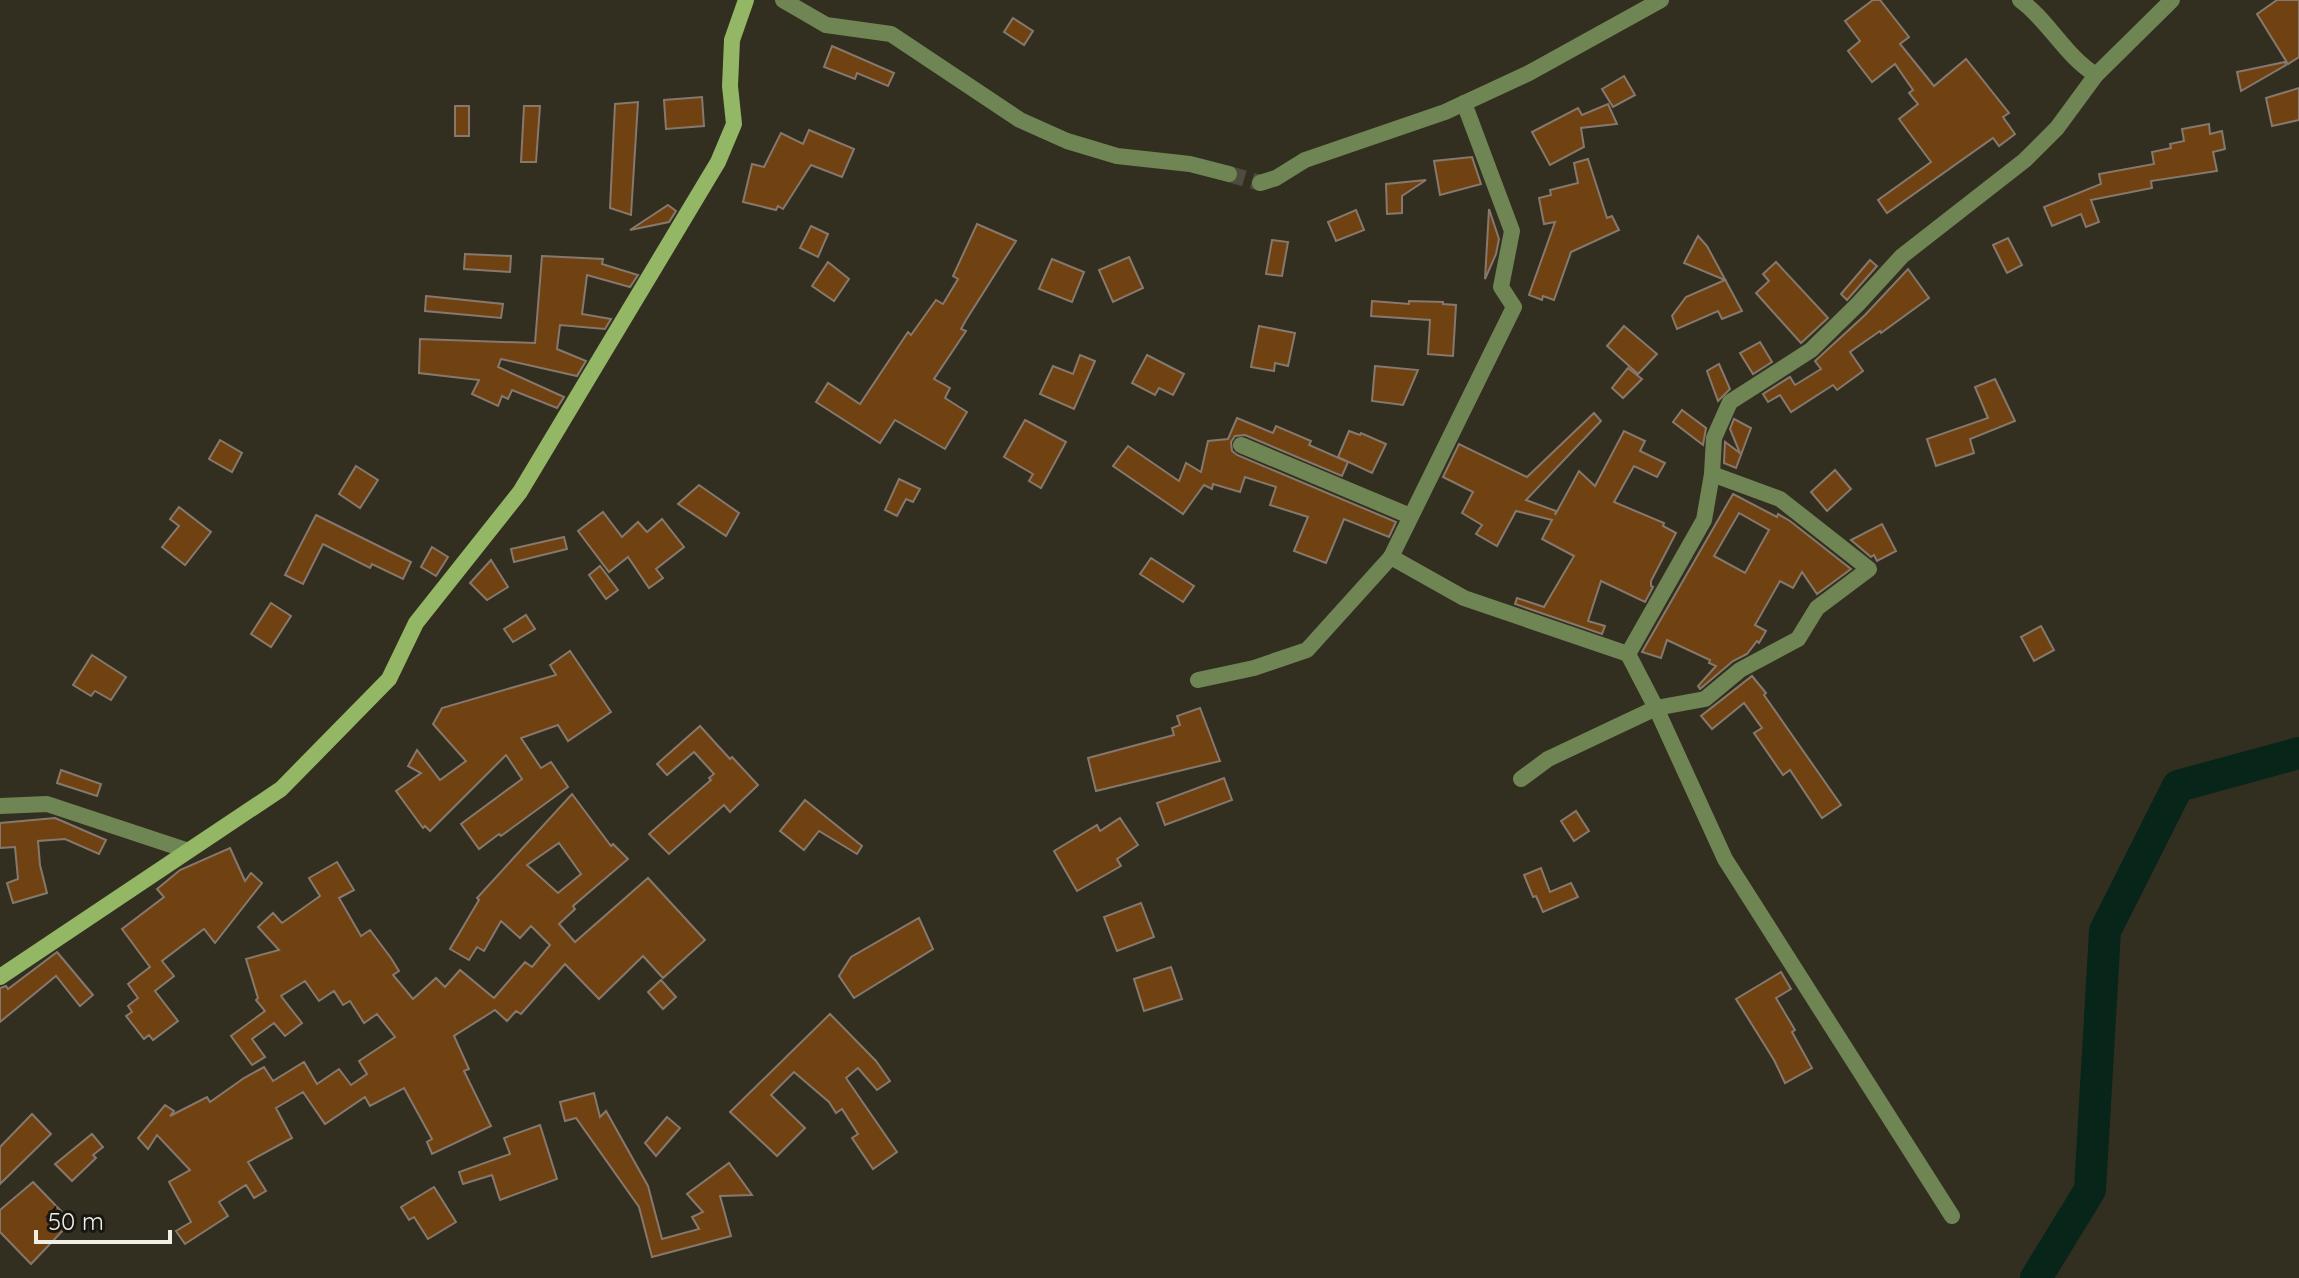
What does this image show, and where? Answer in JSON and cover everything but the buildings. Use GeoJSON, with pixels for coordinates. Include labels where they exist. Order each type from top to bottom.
{"type":"FeatureCollection","features":[{"type":"Feature","properties":{"kind":"street"},"geometry":{"type":"LineString","coordinates":[[0,977],[281,789],[389,679],[416,623],[520,492],[718,162],[734,124],[730,86],[732,40],[746,0]]}},
{"type":"Feature","properties":{"kind":"street"},"geometry":{"type":"LineString","coordinates":[[783,0],[826,25],[891,34],[1020,120],[1067,141],[1117,156],[1190,164],[1229,174]]}},
{"type":"Feature","properties":{"kind":"street"},"geometry":{"type":"LineString","coordinates":[[1260,183],[1276,178],[1305,160],[1464,103],[1529,73],[1661,0]]}},
{"type":"Feature","properties":{"kind":"street"},"geometry":{"type":"LineString","coordinates":[[2020,0],[2036,11],[2082,67],[2096,75]]}},
{"type":"Feature","properties":{"kind":"street"},"geometry":{"type":"LineString","coordinates":[[1628,654],[1704,520],[1714,438],[1730,402],[1811,350],[1902,256],[2025,160],[2057,128],[2096,75],[2172,0]]}},
{"type":"Feature","properties":{"kind":"street"},"geometry":{"type":"LineString","coordinates":[[1198,680],[1254,668],[1307,650],[1391,557],[1514,307],[1501,287],[1512,231],[1464,103]]}},
{"type":"Feature","properties":{"kind":"street"},"geometry":{"type":"LineString","coordinates":[[1241,445],[1410,516]]}},
{"type":"Feature","properties":{"kind":"street"},"geometry":{"type":"LineString","coordinates":[[1521,779],[1548,759],[1656,708],[1705,699],[1740,670],[1798,639],[1817,608],[1869,569],[1780,499],[1712,474]]}},
{"type":"Feature","properties":{"kind":"street"},"geometry":{"type":"LineString","coordinates":[[1391,557],[1464,598],[1628,654],[1725,859],[1952,1216]]}},
{"type":"Feature","properties":{"kind":"street"},"geometry":{"type":"LineString","coordinates":[[0,806],[47,804],[186,850]]}},
{"type":"Feature","properties":{"kind":"waterway"},"geometry":{"type":"LineString","coordinates":[[2036,1278],[2090,1190],[2105,931],[2178,786],[2299,753]]}},
{"type":"Feature","properties":{"kind":"tunnel"},"geometry":{"type":"LineString","coordinates":[[1229,174],[1260,183]]}}]}
